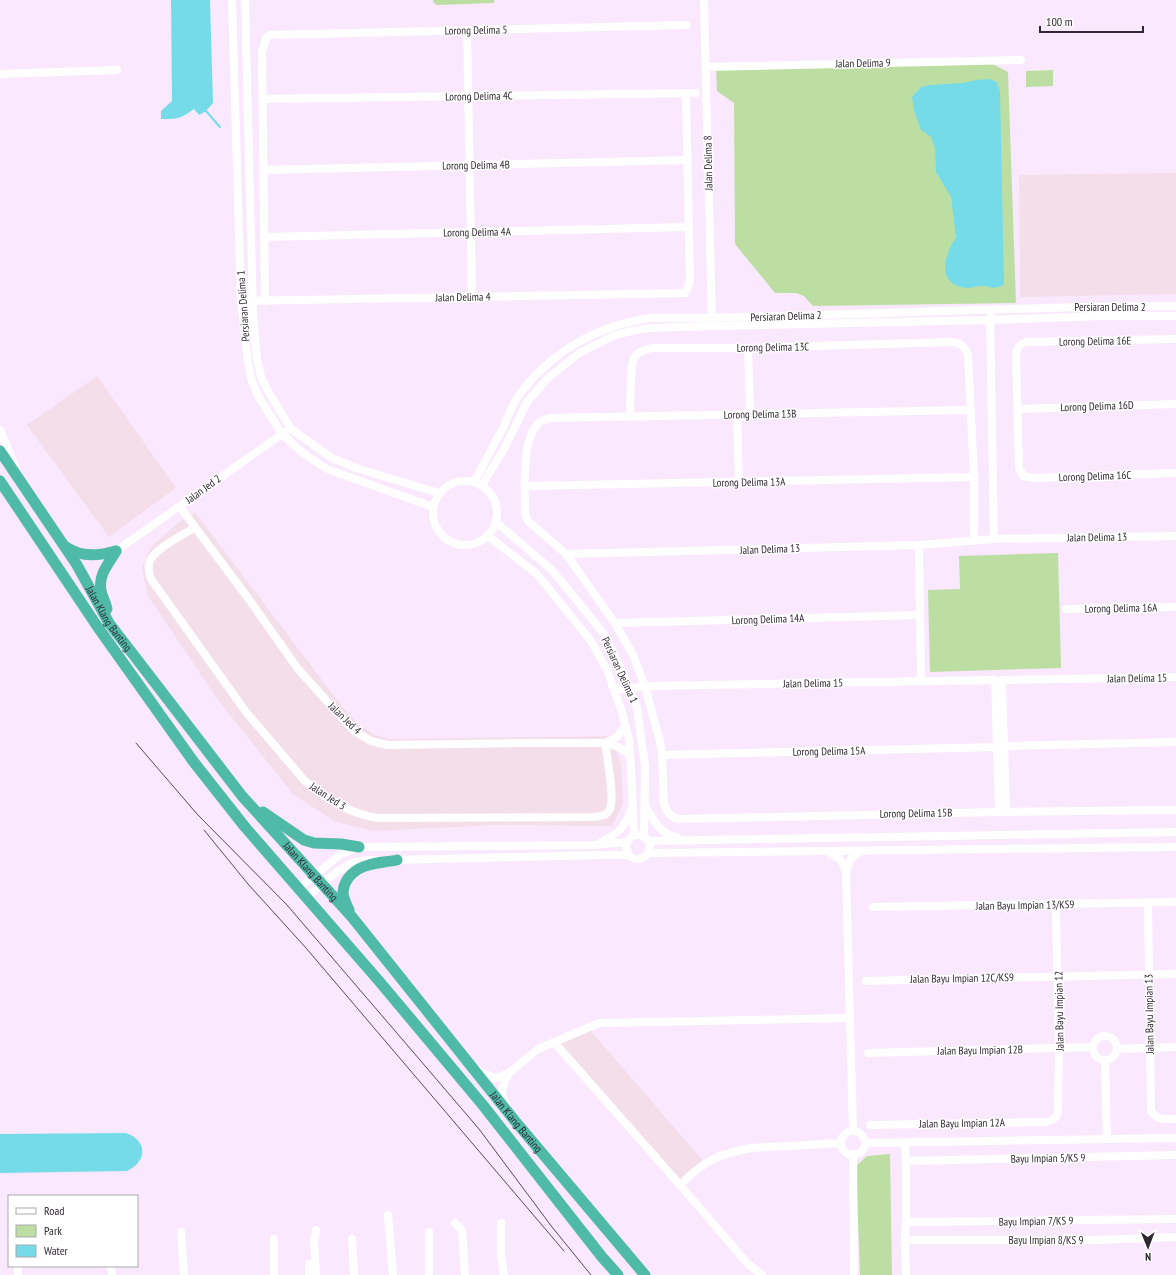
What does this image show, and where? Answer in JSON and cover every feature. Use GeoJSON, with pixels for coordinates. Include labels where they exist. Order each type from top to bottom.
{"type":"FeatureCollection","features":[{"type":"Feature","properties":{"kind":"highway","name":"Jalan Klang Banting"},"geometry":{"type":"LineString","coordinates":[[0,451],[77,565],[109,623],[242,796],[352,917],[515,1121],[646,1275]]}},
{"type":"Feature","properties":{"kind":"highway","name":"Jalan Klang Banting"},"geometry":{"type":"LineString","coordinates":[[0,481],[97,626],[193,761],[245,827],[307,897],[482,1104],[602,1257],[618,1275]]}},
{"type":"Feature","properties":{"kind":"highway"},"geometry":{"type":"LineString","coordinates":[[64,546],[73,552],[90,555],[116,551]]}},
{"type":"Feature","properties":{"kind":"highway"},"geometry":{"type":"LineString","coordinates":[[109,623],[100,582],[102,573],[116,551]]}},
{"type":"Feature","properties":{"kind":"highway"},"geometry":{"type":"LineString","coordinates":[[242,796],[272,819],[304,840],[314,843],[341,844],[359,847]]}},
{"type":"Feature","properties":{"kind":"highway"},"geometry":{"type":"LineString","coordinates":[[352,917],[344,899],[343,892],[349,876],[368,865],[397,860]]}},
{"type":"Feature","properties":{"kind":"street","name":"Persiaran Delima 1"},"geometry":{"type":"LineString","coordinates":[[232,0],[241,301],[248,362],[252,382],[260,399],[282,434],[303,453],[327,470],[433,508]]}},
{"type":"Feature","properties":{"kind":"street","name":"Persiaran Delima 1"},"geometry":{"type":"LineString","coordinates":[[245,0],[252,301],[257,359],[261,377],[291,429],[332,458],[359,469],[439,494]]}},
{"type":"Feature","properties":{"kind":"street","name":"Jalan Delima 8"},"geometry":{"type":"LineString","coordinates":[[704,0],[712,322]]}},
{"type":"Feature","properties":{"kind":"street","name":"Lorong Delima 5"},"geometry":{"type":"LineString","coordinates":[[263,99],[262,52],[266,38],[270,35],[687,25]]}},
{"type":"Feature","properties":{"kind":"street"},"geometry":{"type":"LineString","coordinates":[[467,30],[472,297]]}},
{"type":"Feature","properties":{"kind":"street","name":"Jalan Delima 9"},"geometry":{"type":"LineString","coordinates":[[706,67],[1021,60]]}},
{"type":"Feature","properties":{"kind":"street"},"geometry":{"type":"LineString","coordinates":[[0,74],[117,70]]}},
{"type":"Feature","properties":{"kind":"street"},"geometry":{"type":"LineString","coordinates":[[686,93],[689,227]]}},
{"type":"Feature","properties":{"kind":"street","name":"Lorong Delima 4C"},"geometry":{"type":"LineString","coordinates":[[263,99],[696,93]]}},
{"type":"Feature","properties":{"kind":"street"},"geometry":{"type":"LineString","coordinates":[[263,99],[265,301]]}},
{"type":"Feature","properties":{"kind":"street","name":"Lorong Delima 4B"},"geometry":{"type":"LineString","coordinates":[[264,170],[688,160]]}},
{"type":"Feature","properties":{"kind":"street","name":"Jalan Delima 4"},"geometry":{"type":"LineString","coordinates":[[241,301],[685,293],[690,282],[689,227]]}},
{"type":"Feature","properties":{"kind":"street","name":"Lorong Delima 4A"},"geometry":{"type":"LineString","coordinates":[[264,237],[689,227]]}},
{"type":"Feature","properties":{"kind":"street","name":"Persiaran Delima 2"},"geometry":{"type":"LineString","coordinates":[[482,485],[504,449],[527,402],[548,378],[579,353],[613,336],[631,331],[712,322],[990,309],[1176,306]]}},
{"type":"Feature","properties":{"kind":"street"},"geometry":{"type":"LineString","coordinates":[[990,309],[994,539]]}},
{"type":"Feature","properties":{"kind":"street","name":"Persiaran Delima 2"},"geometry":{"type":"LineString","coordinates":[[474,482],[519,396],[541,370],[573,344],[607,328],[629,322],[650,318],[712,322],[990,320],[1103,316],[1176,316]]}},
{"type":"Feature","properties":{"kind":"street","name":"Lorong Delima 16E"},"geometry":{"type":"LineString","coordinates":[[1018,409],[1017,350],[1020,345],[1026,342],[1176,339]]}},
{"type":"Feature","properties":{"kind":"street","name":"Lorong Delima 13C"},"geometry":{"type":"LineString","coordinates":[[630,416],[632,367],[634,358],[642,350],[652,348],[748,348],[952,342],[960,343],[968,354],[970,410]]}},
{"type":"Feature","properties":{"kind":"street"},"geometry":{"type":"LineString","coordinates":[[748,348],[750,414]]}},
{"type":"Feature","properties":{"kind":"street","name":"Lorong Delima 16D"},"geometry":{"type":"LineString","coordinates":[[1018,409],[1176,404]]}},
{"type":"Feature","properties":{"kind":"street","name":"Lorong Delima 16C"},"geometry":{"type":"LineString","coordinates":[[1018,409],[1019,468],[1023,476],[1030,478],[1176,473]]}},
{"type":"Feature","properties":{"kind":"street"},"geometry":{"type":"LineString","coordinates":[[970,410],[974,477],[974,541]]}},
{"type":"Feature","properties":{"kind":"street","name":"Lorong Delima 13B"},"geometry":{"type":"LineString","coordinates":[[525,486],[526,454],[530,436],[538,424],[550,418],[970,410]]}},
{"type":"Feature","properties":{"kind":"street"},"geometry":{"type":"LineString","coordinates":[[737,414],[739,482]]}},
{"type":"Feature","properties":{"kind":"street","name":"Jalan Jed 2"},"geometry":{"type":"LineString","coordinates":[[116,551],[291,429]]}},
{"type":"Feature","properties":{"kind":"street"},"geometry":{"type":"LineString","coordinates":[[0,430],[23,485]]}},
{"type":"Feature","properties":{"kind":"street","name":"Lorong Delima 13A"},"geometry":{"type":"LineString","coordinates":[[525,486],[974,477]]}},
{"type":"Feature","properties":{"kind":"street"},"geometry":{"type":"LineString","coordinates":[[455,482],[474,482],[482,485],[490,492],[495,502],[497,512],[496,522],[488,536],[481,541],[463,545],[454,543],[439,532],[435,525],[433,508],[439,494],[446,487],[455,482]]}},
{"type":"Feature","properties":{"kind":"street"},"geometry":{"type":"LineString","coordinates":[[525,486],[525,514],[528,521],[566,554],[615,623],[633,655],[645,686],[662,755]]}},
{"type":"Feature","properties":{"kind":"street","name":"Jalan Jed 4"},"geometry":{"type":"LineString","coordinates":[[180,507],[194,528],[248,598],[298,669],[354,730],[371,741],[387,745],[605,743],[618,746],[626,751],[630,756]]}},
{"type":"Feature","properties":{"kind":"street","name":"Persiaran Delima 1"},"geometry":{"type":"LineString","coordinates":[[496,522],[552,570],[604,634],[637,707],[644,759],[646,839]]}},
{"type":"Feature","properties":{"kind":"street","name":"Jalan Jed 3"},"geometry":{"type":"LineString","coordinates":[[194,528],[166,545],[153,556],[149,562],[148,571],[151,579],[246,712],[304,780],[315,790],[336,804],[355,812],[376,818],[601,816],[607,813],[610,809],[611,803],[609,766],[605,743]]}},
{"type":"Feature","properties":{"kind":"street","name":"Persiaran Delima 1"},"geometry":{"type":"LineString","coordinates":[[488,536],[537,574],[591,641],[607,670],[628,740],[634,835]]}},
{"type":"Feature","properties":{"kind":"street","name":"Jalan Delima 13"},"geometry":{"type":"LineString","coordinates":[[566,554],[919,545],[994,539],[1176,536]]}},
{"type":"Feature","properties":{"kind":"street"},"geometry":{"type":"LineString","coordinates":[[919,545],[921,681]]}},
{"type":"Feature","properties":{"kind":"street","name":"Lorong Delima 16A"},"geometry":{"type":"LineString","coordinates":[[1066,609],[1176,607]]}},
{"type":"Feature","properties":{"kind":"street","name":"Lorong Delima 14A"},"geometry":{"type":"LineString","coordinates":[[615,623],[920,615]]}},
{"type":"Feature","properties":{"kind":"street","name":"Jalan Delima 15"},"geometry":{"type":"LineString","coordinates":[[630,690],[645,686],[1176,677]]}},
{"type":"Feature","properties":{"kind":"street"},"geometry":{"type":"LineString","coordinates":[[999,680],[1002,811]]}},
{"type":"Feature","properties":{"kind":"street"},"geometry":{"type":"LineString","coordinates":[[612,686],[621,690],[630,690]]}},
{"type":"Feature","properties":{"kind":"street"},"geometry":{"type":"LineString","coordinates":[[618,704],[623,696],[630,690]]}},
{"type":"Feature","properties":{"kind":"street"},"geometry":{"type":"LineString","coordinates":[[605,743],[617,737],[625,726]]}},
{"type":"Feature","properties":{"kind":"street","name":"Lorong Delima 15A"},"geometry":{"type":"LineString","coordinates":[[662,755],[1176,742]]}},
{"type":"Feature","properties":{"kind":"street","name":"Lorong Delima 15B"},"geometry":{"type":"LineString","coordinates":[[662,755],[664,804],[666,811],[670,815],[679,819],[1002,811],[1176,810]]}},
{"type":"Feature","properties":{"kind":"street"},"geometry":{"type":"LineString","coordinates":[[644,802],[656,824],[670,836],[688,840]]}},
{"type":"Feature","properties":{"kind":"street"},"geometry":{"type":"LineString","coordinates":[[594,845],[611,837],[622,828],[628,820],[632,806]]}},
{"type":"Feature","properties":{"kind":"street"},"geometry":{"type":"LineString","coordinates":[[688,840],[648,853],[639,859],[633,858],[626,850],[626,842],[634,835],[639,835],[646,839],[688,840],[1176,832]]}},
{"type":"Feature","properties":{"kind":"street"},"geometry":{"type":"LineString","coordinates":[[646,839],[650,846],[648,853]]}},
{"type":"Feature","properties":{"kind":"street"},"geometry":{"type":"LineString","coordinates":[[307,897],[318,880],[341,854],[359,847],[594,845],[626,842]]}},
{"type":"Feature","properties":{"kind":"street"},"geometry":{"type":"LineString","coordinates":[[648,853],[1176,847]]}},
{"type":"Feature","properties":{"kind":"street"},"geometry":{"type":"LineString","coordinates":[[826,851],[840,859],[846,871]]}},
{"type":"Feature","properties":{"kind":"street"},"geometry":{"type":"LineString","coordinates":[[853,1131],[846,871],[851,859],[860,851]]}},
{"type":"Feature","properties":{"kind":"street"},"geometry":{"type":"LineString","coordinates":[[299,888],[341,870],[353,863],[363,860],[629,855]]}},
{"type":"Feature","properties":{"kind":"street","name":"Jalan Bayu Impian 13/KS9"},"geometry":{"type":"LineString","coordinates":[[873,907],[1176,902]]}},
{"type":"Feature","properties":{"kind":"street","name":"Jalan Bayu Impian 13"},"geometry":{"type":"LineString","coordinates":[[1148,903],[1151,1111],[1155,1116],[1162,1120],[1176,1119]]}},
{"type":"Feature","properties":{"kind":"street","name":"Jalan Bayu Impian 12"},"geometry":{"type":"LineString","coordinates":[[1054,1119],[1058,1113],[1060,1048],[1056,912],[1057,906],[1060,904]]}},
{"type":"Feature","properties":{"kind":"street","name":"Jalan Bayu Impian 12C/KS9"},"geometry":{"type":"LineString","coordinates":[[866,980],[1176,974]]}},
{"type":"Feature","properties":{"kind":"street"},"geometry":{"type":"LineString","coordinates":[[467,1062],[481,1073],[496,1078],[509,1073],[538,1049],[599,1023],[850,1018]]}},
{"type":"Feature","properties":{"kind":"street"},"geometry":{"type":"LineString","coordinates":[[1105,1037],[1114,1040],[1117,1049],[1114,1056],[1105,1060],[1099,1059],[1093,1048],[1097,1040],[1105,1037]]}},
{"type":"Feature","properties":{"kind":"street"},"geometry":{"type":"LineString","coordinates":[[554,1042],[748,1264],[762,1275]]}},
{"type":"Feature","properties":{"kind":"street"},"geometry":{"type":"LineString","coordinates":[[1117,1049],[1176,1047]]}},
{"type":"Feature","properties":{"kind":"street","name":"Jalan Bayu Impian 12B"},"geometry":{"type":"LineString","coordinates":[[868,1052],[1093,1048]]}},
{"type":"Feature","properties":{"kind":"street"},"geometry":{"type":"LineString","coordinates":[[1105,1060],[1106,1139]]}},
{"type":"Feature","properties":{"kind":"street"},"geometry":{"type":"LineString","coordinates":[[509,1073],[503,1085],[501,1096],[515,1121]]}},
{"type":"Feature","properties":{"kind":"street","name":"Jalan Bayu Impian 12A"},"geometry":{"type":"LineString","coordinates":[[870,1125],[1046,1122],[1054,1119]]}},
{"type":"Feature","properties":{"kind":"street"},"geometry":{"type":"LineString","coordinates":[[853,1131],[863,1136],[865,1143],[860,1152],[853,1154],[846,1152],[841,1143],[846,1133],[853,1131]]}},
{"type":"Feature","properties":{"kind":"street"},"geometry":{"type":"LineString","coordinates":[[865,1143],[1176,1138]]}},
{"type":"Feature","properties":{"kind":"street"},"geometry":{"type":"LineString","coordinates":[[680,1185],[693,1172],[706,1163],[739,1150],[841,1143]]}},
{"type":"Feature","properties":{"kind":"street"},"geometry":{"type":"LineString","coordinates":[[905,1143],[906,1275]]}},
{"type":"Feature","properties":{"kind":"street"},"geometry":{"type":"LineString","coordinates":[[853,1154],[854,1275]]}},
{"type":"Feature","properties":{"kind":"street","name":"Bayu Impian 5/KS 9"},"geometry":{"type":"LineString","coordinates":[[906,1161],[1176,1155]]}},
{"type":"Feature","properties":{"kind":"street"},"geometry":{"type":"LineString","coordinates":[[388,1215],[393,1275]]}},
{"type":"Feature","properties":{"kind":"street","name":"Bayu Impian 7/KS 9"},"geometry":{"type":"LineString","coordinates":[[906,1222],[1176,1218]]}},
{"type":"Feature","properties":{"kind":"street"},"geometry":{"type":"LineString","coordinates":[[455,1223],[462,1230],[465,1275]]}},
{"type":"Feature","properties":{"kind":"street"},"geometry":{"type":"LineString","coordinates":[[501,1223],[501,1256],[504,1275]]}},
{"type":"Feature","properties":{"kind":"street"},"geometry":{"type":"LineString","coordinates":[[316,1230],[314,1240],[316,1275]]}},
{"type":"Feature","properties":{"kind":"street"},"geometry":{"type":"LineString","coordinates":[[181,1232],[184,1275]]}},
{"type":"Feature","properties":{"kind":"street"},"geometry":{"type":"LineString","coordinates":[[429,1232],[429,1275]]}},
{"type":"Feature","properties":{"kind":"street","name":"Bayu Impian 8/KS 9"},"geometry":{"type":"LineString","coordinates":[[905,1240],[1095,1240],[1176,1237]]}},
{"type":"Feature","properties":{"kind":"street"},"geometry":{"type":"LineString","coordinates":[[274,1239],[274,1275]]}},
{"type":"Feature","properties":{"kind":"street"},"geometry":{"type":"LineString","coordinates":[[352,1239],[354,1275]]}},
{"type":"Feature","properties":{"kind":"street"},"geometry":{"type":"LineString","coordinates":[[309,1264],[309,1275]]}},
{"type":"Feature","properties":{"kind":"shaded area"},"geometry":{"type":"Polygon","coordinates":[[[1176,173],[1176,294],[1020,297],[1019,175],[1176,173]]]}},
{"type":"Feature","properties":{"kind":"shaded area"},"geometry":{"type":"Polygon","coordinates":[[[97,376],[176,488],[109,537],[27,425],[97,376]]]}},
{"type":"Feature","properties":{"kind":"shaded area"},"geometry":{"type":"Polygon","coordinates":[[[195,512],[340,704],[359,725],[373,734],[388,739],[611,736],[621,764],[623,804],[612,826],[496,825],[373,831],[336,822],[293,794],[218,700],[148,596],[142,568],[151,547],[178,523],[195,512]]]}},
{"type":"Feature","properties":{"kind":"shaded area"},"geometry":{"type":"Polygon","coordinates":[[[590,1030],[702,1160],[679,1180],[558,1043],[590,1030]]]}},
{"type":"Feature","properties":{"kind":"green space"},"geometry":{"type":"Polygon","coordinates":[[[433,0],[494,0],[494,3],[437,5],[433,2],[433,0]]]}},
{"type":"Feature","properties":{"kind":"green space"},"geometry":{"type":"Polygon","coordinates":[[[989,62],[1008,72],[1016,303],[813,306],[804,296],[796,293],[775,293],[735,244],[734,103],[717,91],[716,68],[989,62]]]}},
{"type":"Feature","properties":{"kind":"green space"},"geometry":{"type":"Polygon","coordinates":[[[1053,70],[1053,86],[1026,87],[1026,71],[1053,70]]]}},
{"type":"Feature","properties":{"kind":"green space"},"geometry":{"type":"Polygon","coordinates":[[[1058,553],[1061,668],[930,672],[928,590],[960,589],[959,556],[1058,553]]]}},
{"type":"Feature","properties":{"kind":"green space"},"geometry":{"type":"Polygon","coordinates":[[[890,1154],[892,1275],[860,1275],[856,1166],[867,1156],[890,1154]]]}},
{"type":"Feature","properties":{"kind":"water"},"geometry":{"type":"Polygon","coordinates":[[[171,0],[210,0],[213,103],[206,111],[199,115],[194,109],[179,118],[161,119],[161,111],[172,101],[171,0]]]}},
{"type":"Feature","properties":{"kind":"water"},"geometry":{"type":"Polygon","coordinates":[[[991,79],[997,83],[1000,91],[1004,285],[996,288],[978,286],[968,288],[958,286],[947,276],[945,268],[946,261],[948,253],[956,237],[951,197],[936,172],[935,148],[931,137],[921,130],[914,111],[912,97],[921,87],[991,79]]]}},
{"type":"Feature","properties":{"kind":"water"},"geometry":{"type":"Polygon","coordinates":[[[126,1133],[138,1140],[142,1151],[139,1162],[127,1171],[0,1173],[0,1134],[126,1133]]]}},
{"type":"Feature","properties":{"kind":"waterway"},"geometry":{"type":"LineString","coordinates":[[206,111],[220,127]]}},
{"type":"Feature","properties":{"kind":"tram line"},"geometry":{"type":"LineString","coordinates":[[136,743],[197,814],[287,905],[479,1129],[552,1227],[591,1275]]}},
{"type":"Feature","properties":{"kind":"tram line"},"geometry":{"type":"LineString","coordinates":[[204,830],[248,884],[306,948],[564,1251]]}}]}
